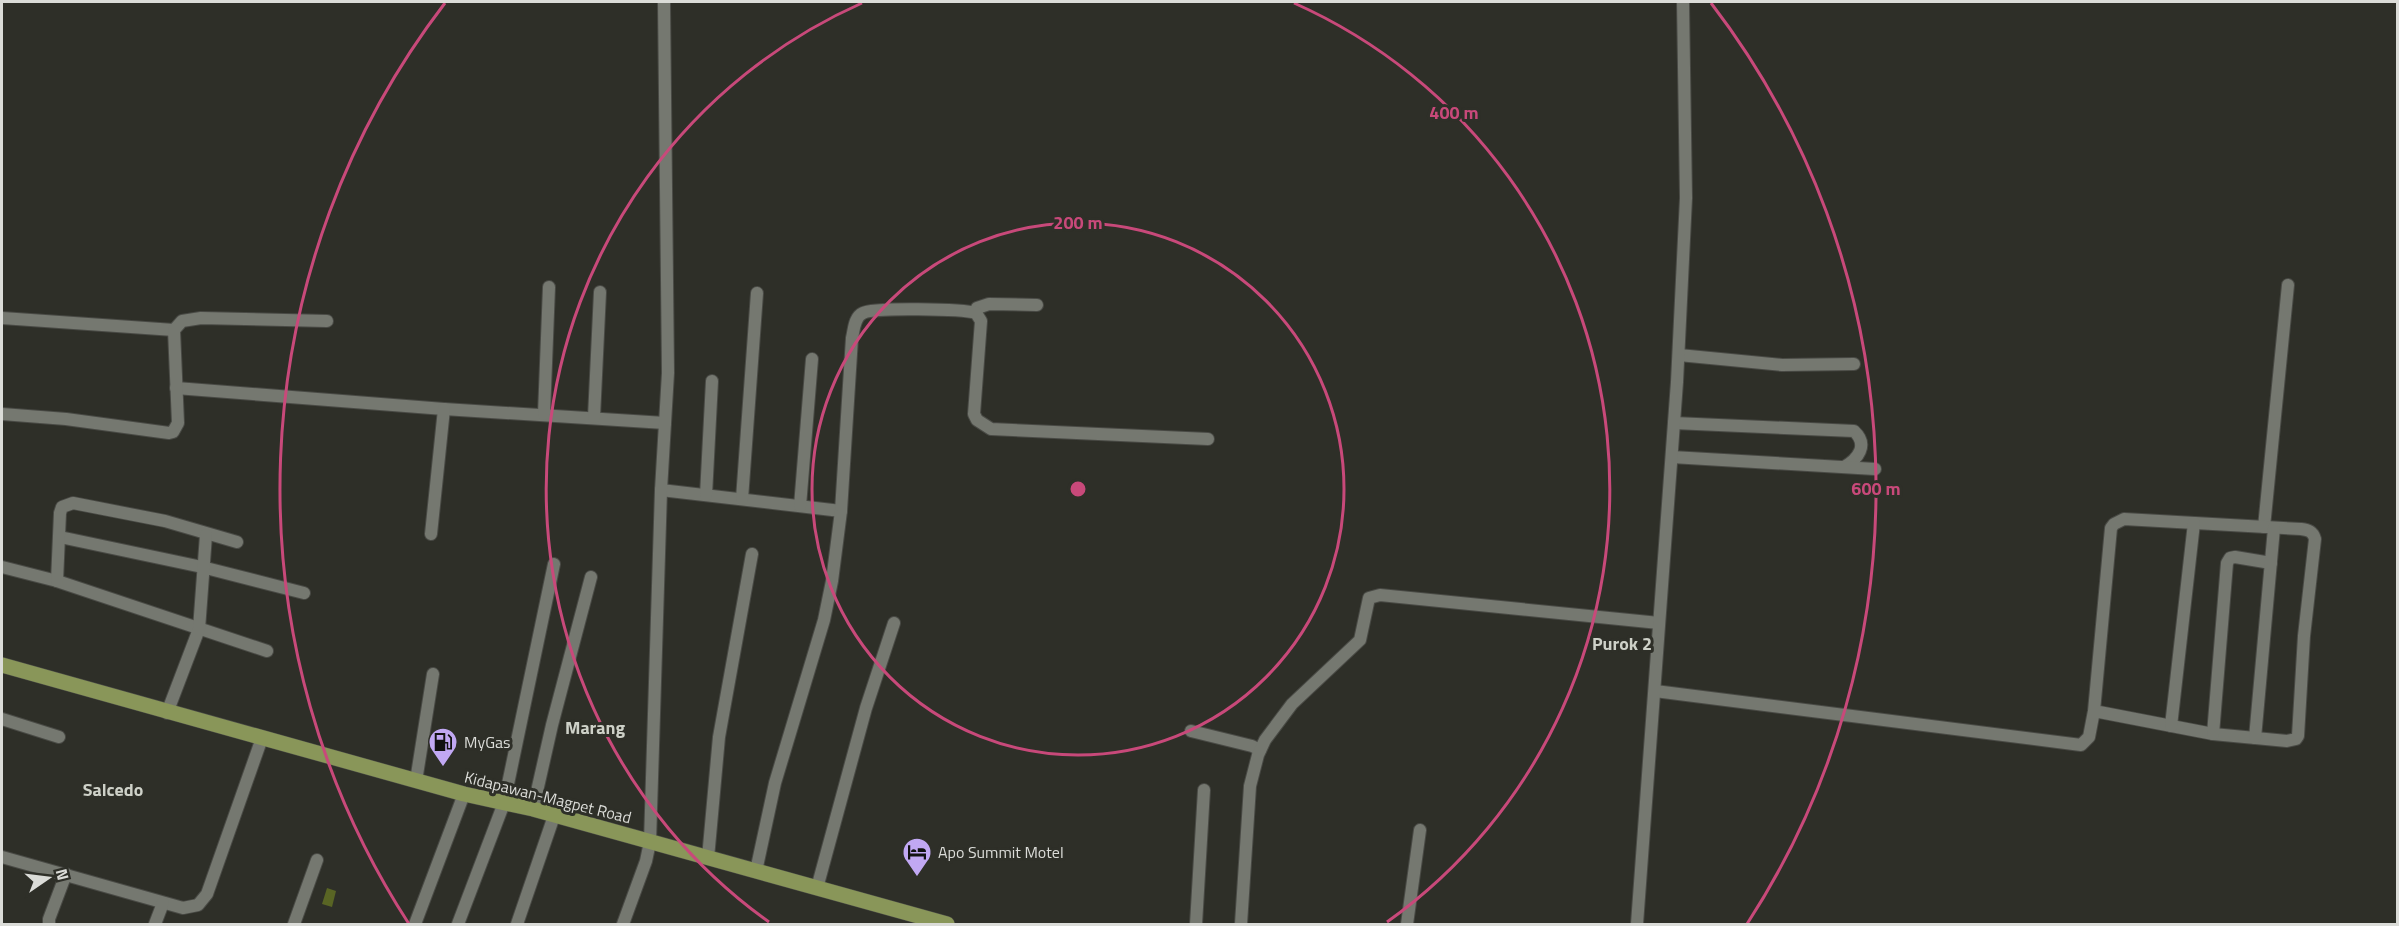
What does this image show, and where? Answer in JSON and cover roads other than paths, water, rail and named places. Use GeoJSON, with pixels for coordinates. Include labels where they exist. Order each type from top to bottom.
{"type":"FeatureCollection","features":[{"type":"Feature","properties":{"kind":"main road","name":"Kidapawan-Magpet Road"},"geometry":{"type":"LineString","coordinates":[[2,665],[167,713],[464,794],[533,809],[947,924]]}},
{"type":"Feature","properties":{"kind":"street"},"geometry":{"type":"LineString","coordinates":[[623,924],[646,861],[650,842],[661,490],[668,361],[664,2]]}},
{"type":"Feature","properties":{"kind":"street"},"geometry":{"type":"LineString","coordinates":[[1637,924],[1679,355],[1686,198],[1683,2]]}},
{"type":"Feature","properties":{"kind":"street"},"geometry":{"type":"LineString","coordinates":[[2255,738],[2271,563],[2269,527],[2288,285]]}},
{"type":"Feature","properties":{"kind":"street"},"geometry":{"type":"LineString","coordinates":[[544,414],[549,287]]}},
{"type":"Feature","properties":{"kind":"street"},"geometry":{"type":"LineString","coordinates":[[594,417],[600,292]]}},
{"type":"Feature","properties":{"kind":"street"},"geometry":{"type":"LineString","coordinates":[[742,499],[757,293]]}},
{"type":"Feature","properties":{"kind":"street"},"geometry":{"type":"LineString","coordinates":[[976,313],[977,308],[990,303],[1037,304]]}},
{"type":"Feature","properties":{"kind":"street"},"geometry":{"type":"LineString","coordinates":[[756,871],[776,783],[824,620],[832,581],[841,511],[852,338],[857,319],[862,313],[882,310],[976,313]]}},
{"type":"Feature","properties":{"kind":"street"},"geometry":{"type":"LineString","coordinates":[[976,313],[981,321],[973,408],[977,420],[982,425],[991,429],[1208,439]]}},
{"type":"Feature","properties":{"kind":"street"},"geometry":{"type":"LineString","coordinates":[[2,318],[174,330]]}},
{"type":"Feature","properties":{"kind":"street"},"geometry":{"type":"LineString","coordinates":[[2,414],[173,432],[178,423],[174,330],[182,321],[201,318],[327,321]]}},
{"type":"Feature","properties":{"kind":"street"},"geometry":{"type":"LineString","coordinates":[[1679,355],[1782,365],[1854,364]]}},
{"type":"Feature","properties":{"kind":"street"},"geometry":{"type":"LineString","coordinates":[[800,506],[812,359]]}},
{"type":"Feature","properties":{"kind":"street"},"geometry":{"type":"LineString","coordinates":[[706,495],[712,381]]}},
{"type":"Feature","properties":{"kind":"street"},"geometry":{"type":"LineString","coordinates":[[176,388],[444,409],[665,423]]}},
{"type":"Feature","properties":{"kind":"street"},"geometry":{"type":"LineString","coordinates":[[431,534],[444,409]]}},
{"type":"Feature","properties":{"kind":"street"},"geometry":{"type":"LineString","coordinates":[[1674,423],[1854,431],[1861,441],[1861,450],[1854,461],[1844,467]]}},
{"type":"Feature","properties":{"kind":"street"},"geometry":{"type":"LineString","coordinates":[[1672,457],[1875,469]]}},
{"type":"Feature","properties":{"kind":"street"},"geometry":{"type":"LineString","coordinates":[[661,490],[841,511]]}},
{"type":"Feature","properties":{"kind":"street"},"geometry":{"type":"LineString","coordinates":[[57,581],[60,513],[62,507],[73,503],[165,521],[189,527],[206,535],[237,542]]}},
{"type":"Feature","properties":{"kind":"street"},"geometry":{"type":"LineString","coordinates":[[1655,691],[2076,745],[2084,743],[2089,737],[2094,711],[2111,528],[2114,524],[2124,519],[2311,531],[2315,539],[2304,636],[2298,736],[2292,741],[2213,734],[2094,711]]}},
{"type":"Feature","properties":{"kind":"street"},"geometry":{"type":"LineString","coordinates":[[2171,726],[2194,523]]}},
{"type":"Feature","properties":{"kind":"street"},"geometry":{"type":"LineString","coordinates":[[167,713],[199,629],[206,535]]}},
{"type":"Feature","properties":{"kind":"street"},"geometry":{"type":"LineString","coordinates":[[60,537],[202,567],[304,593]]}},
{"type":"Feature","properties":{"kind":"street"},"geometry":{"type":"LineString","coordinates":[[708,858],[719,737],[752,554]]}},
{"type":"Feature","properties":{"kind":"street"},"geometry":{"type":"LineString","coordinates":[[2213,734],[2228,563],[2230,558],[2235,557],[2271,563]]}},
{"type":"Feature","properties":{"kind":"street"},"geometry":{"type":"LineString","coordinates":[[458,924],[504,803],[554,564]]}},
{"type":"Feature","properties":{"kind":"street"},"geometry":{"type":"LineString","coordinates":[[2,567],[57,581],[267,651]]}},
{"type":"Feature","properties":{"kind":"street"},"geometry":{"type":"LineString","coordinates":[[533,809],[552,725],[591,577]]}},
{"type":"Feature","properties":{"kind":"street"},"geometry":{"type":"LineString","coordinates":[[1241,924],[1250,786],[1260,750],[1292,704],[1360,640],[1366,603],[1369,598],[1374,596],[1659,623]]}},
{"type":"Feature","properties":{"kind":"street"},"geometry":{"type":"LineString","coordinates":[[817,888],[866,708],[894,623]]}},
{"type":"Feature","properties":{"kind":"street"},"geometry":{"type":"LineString","coordinates":[[416,781],[433,674]]}},
{"type":"Feature","properties":{"kind":"street"},"geometry":{"type":"LineString","coordinates":[[2,719],[59,737]]}},
{"type":"Feature","properties":{"kind":"street"},"geometry":{"type":"LineString","coordinates":[[1191,731],[1260,750]]}},
{"type":"Feature","properties":{"kind":"street"},"geometry":{"type":"LineString","coordinates":[[2,857],[183,908],[198,905],[204,900],[262,738]]}},
{"type":"Feature","properties":{"kind":"street"},"geometry":{"type":"LineString","coordinates":[[1196,924],[1204,790]]}},
{"type":"Feature","properties":{"kind":"street"},"geometry":{"type":"LineString","coordinates":[[415,924],[464,794]]}},
{"type":"Feature","properties":{"kind":"street"},"geometry":{"type":"LineString","coordinates":[[517,924],[554,816]]}},
{"type":"Feature","properties":{"kind":"street"},"geometry":{"type":"LineString","coordinates":[[1407,924],[1420,830]]}},
{"type":"Feature","properties":{"kind":"street"},"geometry":{"type":"LineString","coordinates":[[294,924],[318,860]]}},
{"type":"Feature","properties":{"kind":"street"},"geometry":{"type":"LineString","coordinates":[[49,924],[66,874]]}},
{"type":"Feature","properties":{"kind":"street"},"geometry":{"type":"LineString","coordinates":[[155,924],[163,903]]}},
{"type":"Feature","properties":{"kind":"place","name":"MyGas"},"geometry":{"type":"Point","coordinates":[443,768]}},
{"type":"Feature","properties":{"kind":"place","name":"Apo Summit Motel"},"geometry":{"type":"Point","coordinates":[917,878]}},
{"type":"Feature","properties":{"kind":"district","name":"Purok 2"},"geometry":{"type":"Point","coordinates":[1622,644]}},
{"type":"Feature","properties":{"kind":"district","name":"Marang"},"geometry":{"type":"Point","coordinates":[595,728]}},
{"type":"Feature","properties":{"kind":"district","name":"Salcedo"},"geometry":{"type":"Point","coordinates":[113,790]}}]}
